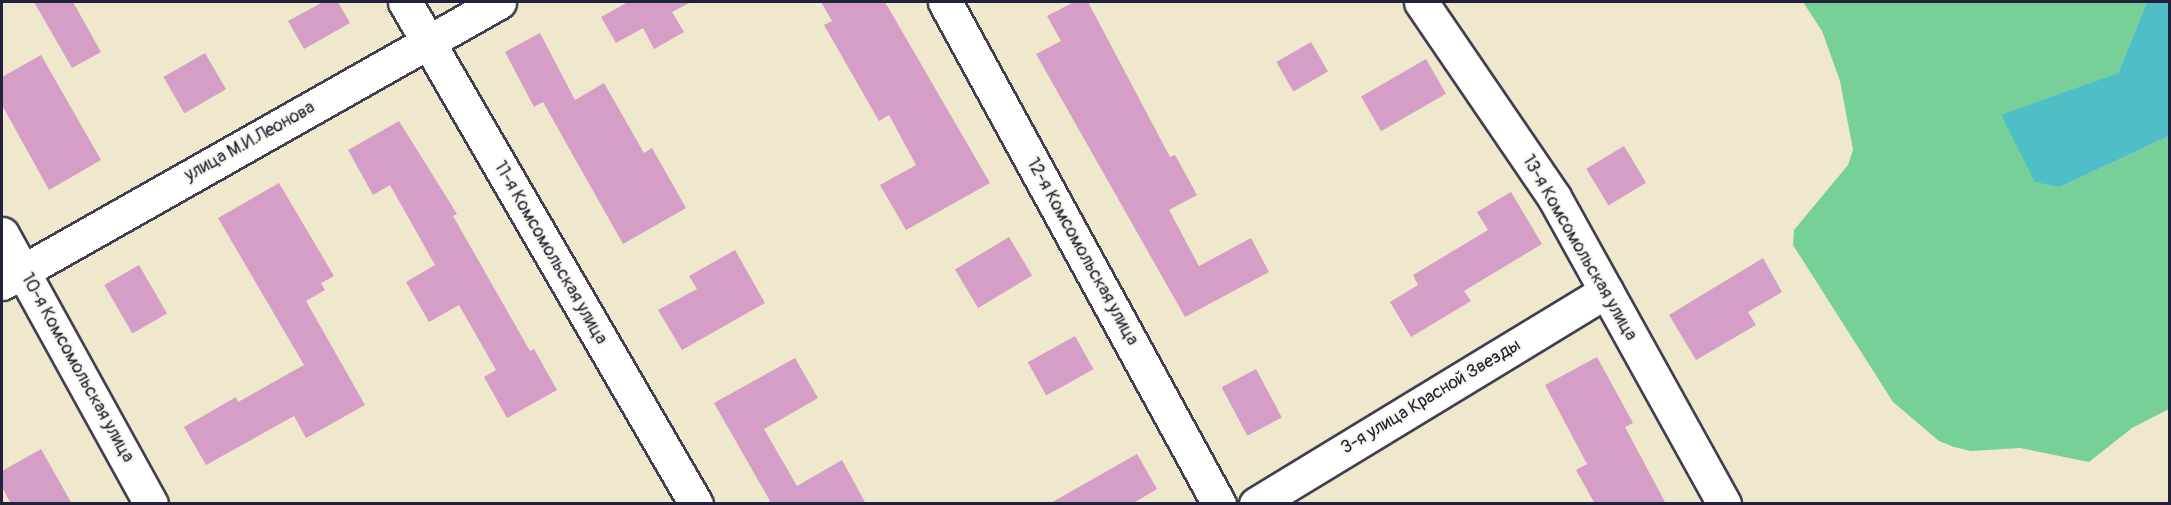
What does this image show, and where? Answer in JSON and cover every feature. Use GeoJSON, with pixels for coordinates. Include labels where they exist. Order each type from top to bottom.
{"type":"FeatureCollection","features":[{"type":"Feature","properties":{"kind":"street","name":"11-я Комсомольская улица"},"geometry":{"type":"LineString","coordinates":[[405,2],[696,504]]}},
{"type":"Feature","properties":{"kind":"street","name":"улица М.И.Леонова"},"geometry":{"type":"LineString","coordinates":[[12,277],[499,2]]}},
{"type":"Feature","properties":{"kind":"street","name":"12-я Комсомольская улица"},"geometry":{"type":"LineString","coordinates":[[945,2],[1219,504]]}},
{"type":"Feature","properties":{"kind":"street","name":"13-я Комсомольская улица"},"geometry":{"type":"LineString","coordinates":[[1421,2],[1554,197],[1724,504]]}},
{"type":"Feature","properties":{"kind":"street","name":"10-я Комсомольская улица"},"geometry":{"type":"LineString","coordinates":[[2,234],[12,277],[151,504]]}},
{"type":"Feature","properties":{"kind":"street","name":"3-я улица Красной Звезды"},"geometry":{"type":"LineString","coordinates":[[1256,504],[1606,291]]}},
{"type":"Feature","properties":{"kind":"green space"},"geometry":{"type":"Polygon","coordinates":[[[1803,2],[2147,2],[2118,73],[2001,116],[2060,187],[2169,136],[2169,409],[2132,428],[2089,462],[2020,448],[1971,451],[1954,447],[1939,441],[1893,402],[1793,245],[1794,230],[1848,165],[1853,150],[1840,81],[1822,31],[1803,2]]]}},
{"type":"Feature","properties":{"kind":"water"},"geometry":{"type":"Polygon","coordinates":[[[2147,2],[2169,2],[2169,136],[2060,187],[2035,182],[2001,115],[2118,73],[2147,2]]]}},
{"type":"Feature","properties":{"kind":"building"},"geometry":{"type":"Polygon","coordinates":[[[34,2],[73,2],[101,52],[72,68],[34,2]]]}},
{"type":"Feature","properties":{"kind":"building"},"geometry":{"type":"Polygon","coordinates":[[[323,2],[338,2],[350,23],[304,49],[288,21],[323,2]]]}},
{"type":"Feature","properties":{"kind":"building"},"geometry":{"type":"Polygon","coordinates":[[[628,2],[691,2],[672,12],[684,32],[654,49],[643,28],[616,43],[601,17],[628,2]]]}},
{"type":"Feature","properties":{"kind":"building"},"geometry":{"type":"Polygon","coordinates":[[[821,2],[885,2],[990,183],[906,230],[880,185],[916,165],[889,115],[879,121],[824,25],[832,21],[821,2]]]}},
{"type":"Feature","properties":{"kind":"building"},"geometry":{"type":"Polygon","coordinates":[[[1074,2],[1088,2],[1170,157],[1175,155],[1197,195],[1169,210],[1199,266],[1251,238],[1269,272],[1185,317],[1036,54],[1061,41],[1047,16],[1074,2]]]}},
{"type":"Feature","properties":{"kind":"building"},"geometry":{"type":"Polygon","coordinates":[[[540,33],[575,100],[604,83],[644,153],[652,148],[686,208],[623,244],[543,102],[534,107],[505,52],[540,33]]]}},
{"type":"Feature","properties":{"kind":"building"},"geometry":{"type":"Polygon","coordinates":[[[1311,42],[1328,71],[1293,91],[1276,62],[1311,42]]]}},
{"type":"Feature","properties":{"kind":"building"},"geometry":{"type":"Polygon","coordinates":[[[205,53],[226,89],[184,113],[163,77],[205,53]]]}},
{"type":"Feature","properties":{"kind":"building"},"geometry":{"type":"Polygon","coordinates":[[[41,55],[101,160],[49,190],[2,105],[2,77],[41,55]]]}},
{"type":"Feature","properties":{"kind":"building"},"geometry":{"type":"Polygon","coordinates":[[[1426,59],[1446,94],[1381,131],[1361,96],[1426,59]]]}},
{"type":"Feature","properties":{"kind":"building"},"geometry":{"type":"Polygon","coordinates":[[[399,121],[457,214],[453,216],[530,351],[534,349],[557,390],[507,418],[484,377],[496,370],[459,305],[429,322],[406,282],[435,265],[390,185],[373,195],[348,150],[399,121]]]}},
{"type":"Feature","properties":{"kind":"building"},"geometry":{"type":"Polygon","coordinates":[[[1624,146],[1646,183],[1608,206],[1586,169],[1624,146]]]}},
{"type":"Feature","properties":{"kind":"building"},"geometry":{"type":"Polygon","coordinates":[[[279,183],[334,276],[321,283],[325,290],[306,301],[365,405],[306,438],[294,416],[206,465],[184,427],[236,397],[238,402],[304,365],[218,218],[279,183]]]}},
{"type":"Feature","properties":{"kind":"building"},"geometry":{"type":"Polygon","coordinates":[[[1511,192],[1542,244],[1464,291],[1471,301],[1411,337],[1390,302],[1418,285],[1413,275],[1488,230],[1477,212],[1511,192]]]}},
{"type":"Feature","properties":{"kind":"building"},"geometry":{"type":"Polygon","coordinates":[[[1009,237],[1032,276],[978,308],[955,269],[1009,237]]]}},
{"type":"Feature","properties":{"kind":"building"},"geometry":{"type":"Polygon","coordinates":[[[735,250],[765,303],[682,350],[658,310],[697,289],[689,276],[735,250]]]}},
{"type":"Feature","properties":{"kind":"building"},"geometry":{"type":"Polygon","coordinates":[[[1763,258],[1782,292],[1748,312],[1756,325],[1696,360],[1669,315],[1763,258]]]}},
{"type":"Feature","properties":{"kind":"building"},"geometry":{"type":"Polygon","coordinates":[[[139,265],[167,313],[132,333],[104,285],[139,265]]]}},
{"type":"Feature","properties":{"kind":"building"},"geometry":{"type":"Polygon","coordinates":[[[1075,336],[1093,369],[1046,395],[1028,362],[1075,336]]]}},
{"type":"Feature","properties":{"kind":"building"},"geometry":{"type":"Polygon","coordinates":[[[1597,357],[1633,423],[1625,427],[1666,504],[1595,504],[1576,470],[1587,464],[1545,385],[1597,357]]]}},
{"type":"Feature","properties":{"kind":"building"},"geometry":{"type":"Polygon","coordinates":[[[795,358],[818,398],[764,429],[797,486],[842,460],[866,504],[766,504],[770,501],[714,403],[795,358]]]}},
{"type":"Feature","properties":{"kind":"building"},"geometry":{"type":"Polygon","coordinates":[[[1256,369],[1282,418],[1247,436],[1222,387],[1256,369]]]}},
{"type":"Feature","properties":{"kind":"building"},"geometry":{"type":"Polygon","coordinates":[[[41,449],[72,504],[11,504],[2,487],[2,471],[41,449]]]}},
{"type":"Feature","properties":{"kind":"building"},"geometry":{"type":"Polygon","coordinates":[[[1137,454],[1157,489],[1132,504],[1049,504],[1137,454]]]}}]}
